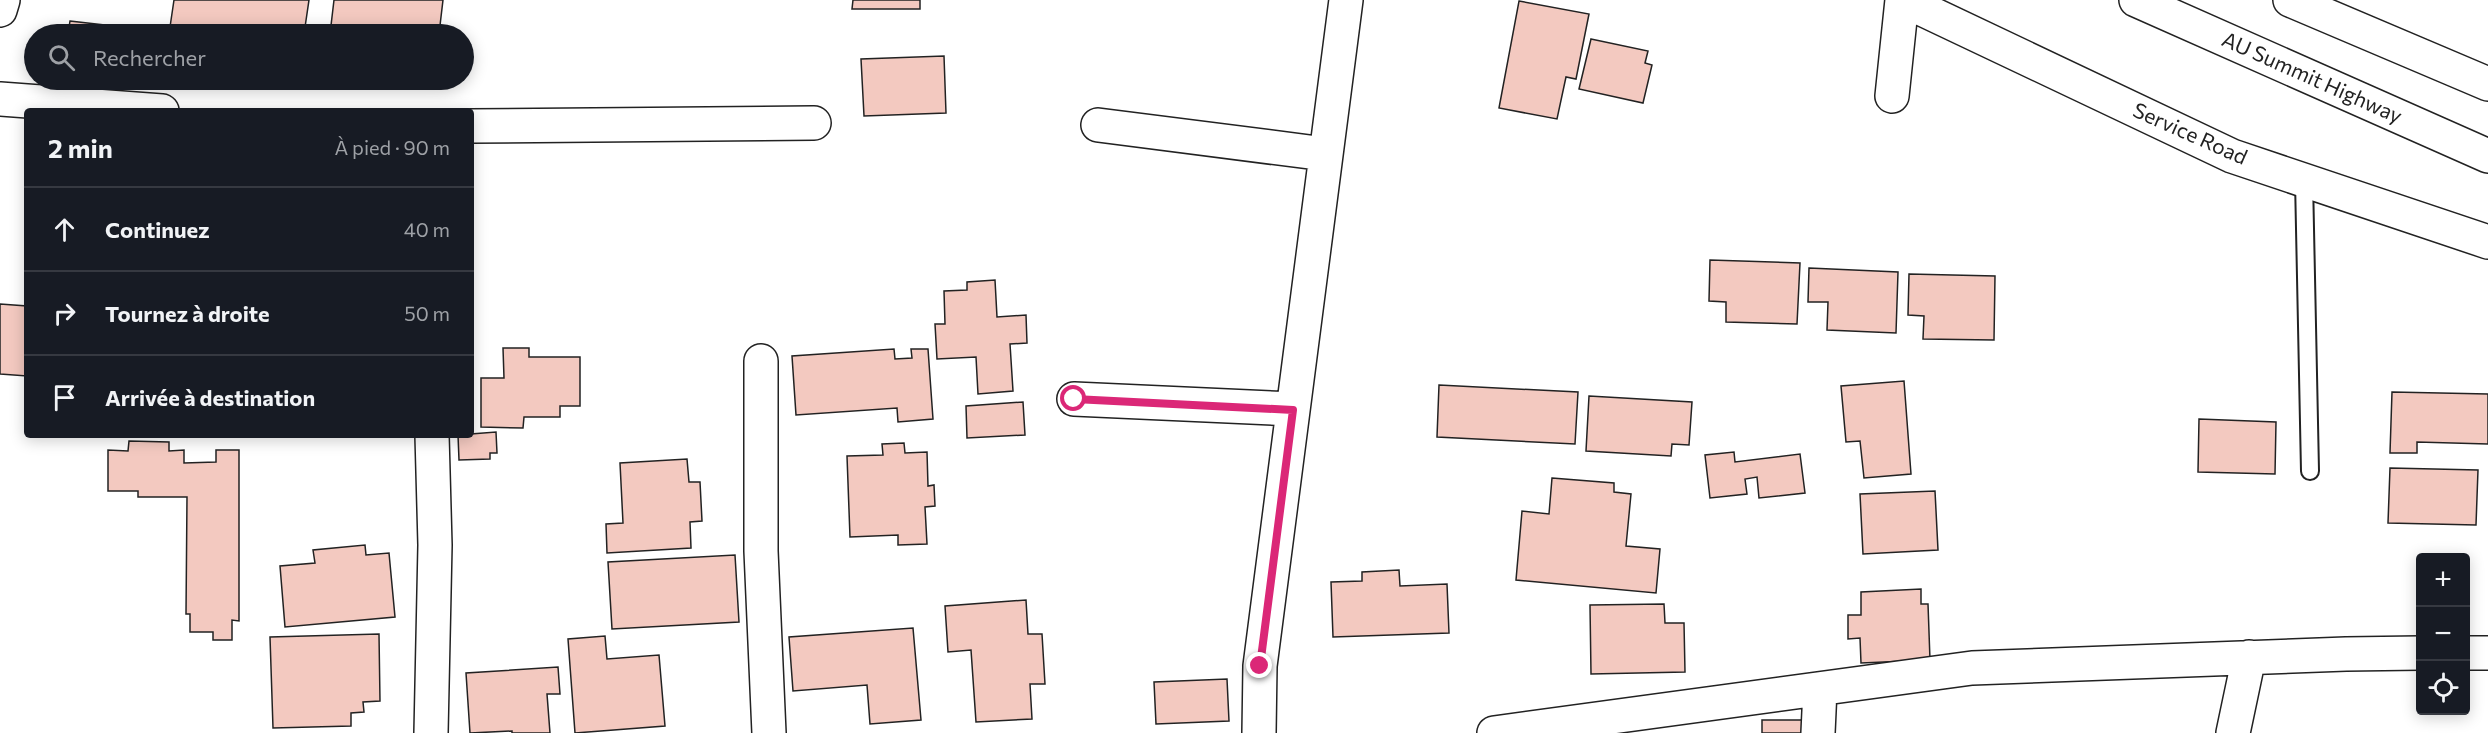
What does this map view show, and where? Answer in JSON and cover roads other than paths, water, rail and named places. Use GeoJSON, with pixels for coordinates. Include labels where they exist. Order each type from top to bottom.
{"type":"FeatureCollection","features":[{"type":"Feature","properties":{"kind":"street"},"geometry":{"type":"LineString","coordinates":[[0,10],[3,0]]}},
{"type":"Feature","properties":{"kind":"street"},"geometry":{"type":"LineString","coordinates":[[1258,733],[1260,666],[1346,0]]}},
{"type":"Feature","properties":{"kind":"street"},"geometry":{"type":"LineString","coordinates":[[1892,96],[1903,0]]}},
{"type":"Feature","properties":{"kind":"street","name":"Service Road"},"geometry":{"type":"LineString","coordinates":[[1903,0],[2232,156],[2488,242]]}},
{"type":"Feature","properties":{"kind":"street","name":"AU Summit Highway"},"geometry":{"type":"LineString","coordinates":[[2136,0],[2488,156]]}},
{"type":"Feature","properties":{"kind":"street"},"geometry":{"type":"LineString","coordinates":[[2290,0],[2488,84]]}},
{"type":"Feature","properties":{"kind":"street"},"geometry":{"type":"LineString","coordinates":[[0,99],[122,108]]}},
{"type":"Feature","properties":{"kind":"street"},"geometry":{"type":"LineString","coordinates":[[474,126],[814,123]]}},
{"type":"Feature","properties":{"kind":"street"},"geometry":{"type":"LineString","coordinates":[[1098,125],[1325,154]]}},
{"type":"Feature","properties":{"kind":"street"},"geometry":{"type":"LineString","coordinates":[[761,362],[761,551],[769,733]]}},
{"type":"Feature","properties":{"kind":"street"},"geometry":{"type":"LineString","coordinates":[[1074,399],[1293,410]]}},
{"type":"Feature","properties":{"kind":"street"},"geometry":{"type":"LineString","coordinates":[[431,733],[435,545],[432,438]]}},
{"type":"Feature","properties":{"kind":"street"},"geometry":{"type":"LineString","coordinates":[[1506,732],[1972,668],[2416,653]]}},
{"type":"Feature","properties":{"kind":"street"},"geometry":{"type":"LineString","coordinates":[[2470,653],[2488,653]]}},
{"type":"Feature","properties":{"kind":"street"},"geometry":{"type":"LineString","coordinates":[[2233,733],[2249,657]]}},
{"type":"Feature","properties":{"kind":"street"},"geometry":{"type":"LineString","coordinates":[[1818,733],[1820,689]]}},
{"type":"Feature","properties":{"kind":"lane"},"geometry":{"type":"LineString","coordinates":[[2304,180],[2310,471]]}}]}
